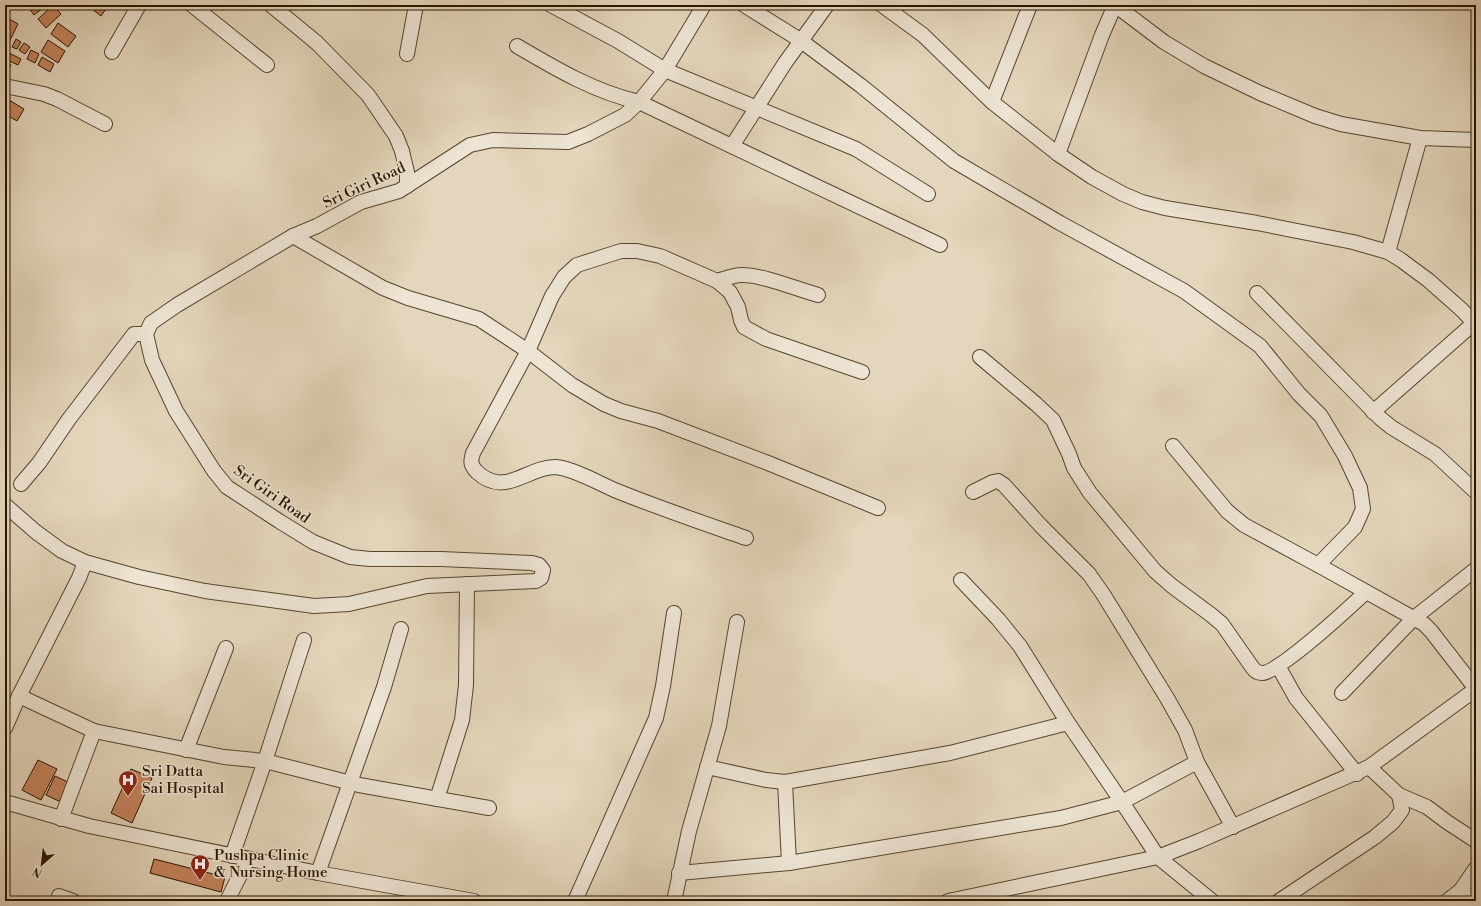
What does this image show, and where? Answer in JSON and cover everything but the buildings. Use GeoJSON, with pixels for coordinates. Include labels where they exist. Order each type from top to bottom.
{"type":"FeatureCollection","features":[{"type":"Feature","properties":{"kind":"street"},"geometry":{"type":"LineString","coordinates":[[112,52],[139,5]]}},
{"type":"Feature","properties":{"kind":"street"},"geometry":{"type":"LineString","coordinates":[[192,5],[267,65]]}},
{"type":"Feature","properties":{"kind":"street"},"geometry":{"type":"LineString","coordinates":[[271,5],[317,43],[368,95],[396,136],[402,151],[407,172],[407,186]]}},
{"type":"Feature","properties":{"kind":"street"},"geometry":{"type":"LineString","coordinates":[[407,54],[416,5]]}},
{"type":"Feature","properties":{"kind":"street"},"geometry":{"type":"LineString","coordinates":[[550,5],[618,41],[664,70],[856,149],[928,194]]}},
{"type":"Feature","properties":{"kind":"street","name":"Sri Giri Road"},"geometry":{"type":"LineString","coordinates":[[5,505],[41,536],[62,551],[85,562],[138,577],[205,591],[314,606],[349,604],[427,586],[536,581],[541,578],[543,570],[539,565],[532,562],[441,559],[370,559],[350,556],[313,542],[279,521],[227,487],[214,471],[176,410],[152,360],[146,334],[151,323],[177,305],[293,236],[317,226],[361,202],[399,191],[470,146],[493,140],[568,142],[609,124],[624,115],[639,102],[664,70],[704,5]]}},
{"type":"Feature","properties":{"kind":"street"},"geometry":{"type":"LineString","coordinates":[[744,5],[800,40],[860,85],[954,161],[1060,223],[1184,291],[1260,346],[1300,394],[1321,416],[1331,431],[1360,488],[1363,509],[1355,527],[1318,565]]}},
{"type":"Feature","properties":{"kind":"street"},"geometry":{"type":"LineString","coordinates":[[732,146],[800,40],[827,5]]}},
{"type":"Feature","properties":{"kind":"street"},"geometry":{"type":"LineString","coordinates":[[882,5],[924,35],[992,102],[1058,154],[1092,177],[1123,194],[1142,202],[1165,208],[1257,223],[1353,242],[1388,252],[1428,280],[1462,310],[1475,324],[1373,412]]}},
{"type":"Feature","properties":{"kind":"street"},"geometry":{"type":"LineString","coordinates":[[992,102],[1030,5]]}},
{"type":"Feature","properties":{"kind":"street"},"geometry":{"type":"LineString","coordinates":[[1058,154],[1102,35],[1115,5],[1164,42],[1204,66],[1260,93],[1315,116],[1341,124],[1420,138],[1476,140]]}},
{"type":"Feature","properties":{"kind":"street"},"geometry":{"type":"LineString","coordinates":[[517,46],[552,67],[586,84],[622,98],[639,102],[940,244]]}},
{"type":"Feature","properties":{"kind":"street"},"geometry":{"type":"LineString","coordinates":[[5,86],[44,94],[57,99],[105,124]]}},
{"type":"Feature","properties":{"kind":"street"},"geometry":{"type":"LineString","coordinates":[[1388,252],[1420,138]]}},
{"type":"Feature","properties":{"kind":"street"},"geometry":{"type":"LineString","coordinates":[[293,236],[382,288],[408,298],[479,319],[528,351],[572,385],[604,404],[621,411],[658,421],[768,463],[878,508]]}},
{"type":"Feature","properties":{"kind":"street"},"geometry":{"type":"LineString","coordinates":[[746,538],[618,491],[567,469],[554,467],[532,473],[511,482],[502,483],[481,476],[472,467],[471,460],[473,453],[528,351],[552,296],[564,277],[577,264],[621,251],[637,250],[660,256],[717,281],[730,292],[738,307],[744,327],[752,332],[766,339],[862,372]]}},
{"type":"Feature","properties":{"kind":"street"},"geometry":{"type":"LineString","coordinates":[[717,281],[743,275],[763,278],[818,295]]}},
{"type":"Feature","properties":{"kind":"street"},"geometry":{"type":"LineString","coordinates":[[1257,293],[1373,412],[1390,427],[1435,454],[1476,492]]}},
{"type":"Feature","properties":{"kind":"street"},"geometry":{"type":"LineString","coordinates":[[21,484],[39,463],[69,419],[134,334],[146,334]]}},
{"type":"Feature","properties":{"kind":"street"},"geometry":{"type":"LineString","coordinates":[[980,357],[1053,420],[1074,468],[1090,493],[1155,571],[1172,586],[1222,624],[1256,671],[1261,673],[1267,672],[1278,666],[1337,620],[1366,592]]}},
{"type":"Feature","properties":{"kind":"street"},"geometry":{"type":"LineString","coordinates":[[948,901],[1158,857],[1233,827],[1370,767],[1476,689],[1424,624],[1244,525],[1227,511],[1173,446]]}},
{"type":"Feature","properties":{"kind":"street"},"geometry":{"type":"LineString","coordinates":[[973,492],[993,482],[998,481],[1004,485],[1040,526],[1089,574],[1168,698],[1185,730],[1197,762],[1233,827]]}},
{"type":"Feature","properties":{"kind":"street"},"geometry":{"type":"LineString","coordinates":[[5,728],[19,696],[79,578],[85,562]]}},
{"type":"Feature","properties":{"kind":"street"},"geometry":{"type":"LineString","coordinates":[[1342,693],[1414,618],[1476,569]]}},
{"type":"Feature","properties":{"kind":"street"},"geometry":{"type":"LineString","coordinates":[[961,580],[998,619],[1020,646],[1068,723],[1158,857],[1212,901]]}},
{"type":"Feature","properties":{"kind":"street"},"geometry":{"type":"LineString","coordinates":[[437,798],[462,720],[466,685],[468,584]]}},
{"type":"Feature","properties":{"kind":"street"},"geometry":{"type":"LineString","coordinates":[[575,901],[656,718],[663,686],[674,613]]}},
{"type":"Feature","properties":{"kind":"street"},"geometry":{"type":"LineString","coordinates":[[674,901],[689,831],[719,726],[737,622]]}},
{"type":"Feature","properties":{"kind":"street"},"geometry":{"type":"LineString","coordinates":[[318,873],[384,687],[401,630]]}},
{"type":"Feature","properties":{"kind":"street"},"geometry":{"type":"LineString","coordinates":[[232,856],[265,761],[304,640]]}},
{"type":"Feature","properties":{"kind":"street"},"geometry":{"type":"LineString","coordinates":[[186,750],[226,648]]}},
{"type":"Feature","properties":{"kind":"street"},"geometry":{"type":"LineString","coordinates":[[1278,666],[1296,698],[1357,774]]}},
{"type":"Feature","properties":{"kind":"street"},"geometry":{"type":"LineString","coordinates":[[19,696],[94,730],[224,757],[265,761],[350,782],[489,808]]}},
{"type":"Feature","properties":{"kind":"street"},"geometry":{"type":"LineString","coordinates":[[707,767],[766,780],[785,782],[950,753],[1068,723]]}},
{"type":"Feature","properties":{"kind":"street"},"geometry":{"type":"LineString","coordinates":[[61,818],[94,730]]}},
{"type":"Feature","properties":{"kind":"street"},"geometry":{"type":"LineString","coordinates":[[679,874],[789,864],[1061,818],[1122,802],[1197,762]]}},
{"type":"Feature","properties":{"kind":"street"},"geometry":{"type":"LineString","coordinates":[[1370,767],[1399,795],[1427,807],[1446,822],[1476,841]]}},
{"type":"Feature","properties":{"kind":"street"},"geometry":{"type":"LineString","coordinates":[[785,782],[789,864]]}},
{"type":"Feature","properties":{"kind":"street"},"geometry":{"type":"LineString","coordinates":[[1279,901],[1375,837],[1393,822],[1402,810],[1399,795]]}},
{"type":"Feature","properties":{"kind":"street"},"geometry":{"type":"LineString","coordinates":[[5,802],[88,826],[318,873],[425,897],[474,901]]}},
{"type":"Feature","properties":{"kind":"street"},"geometry":{"type":"LineString","coordinates":[[227,901],[248,859]]}},
{"type":"Feature","properties":{"kind":"street"},"geometry":{"type":"LineString","coordinates":[[1447,901],[1461,890],[1476,868]]}},
{"type":"Feature","properties":{"kind":"street"},"geometry":{"type":"LineString","coordinates":[[1461,890],[1473,901]]}},
{"type":"Feature","properties":{"kind":"street"},"geometry":{"type":"LineString","coordinates":[[59,896],[73,901]]}},
{"type":"Feature","properties":{"kind":"place","name":"Sri Datta Sai Hospital"},"geometry":{"type":"Point","coordinates":[128,797]}},
{"type":"Feature","properties":{"kind":"place","name":"Pushpa Clinic & Nursing Home"},"geometry":{"type":"Point","coordinates":[200,881]}}]}
